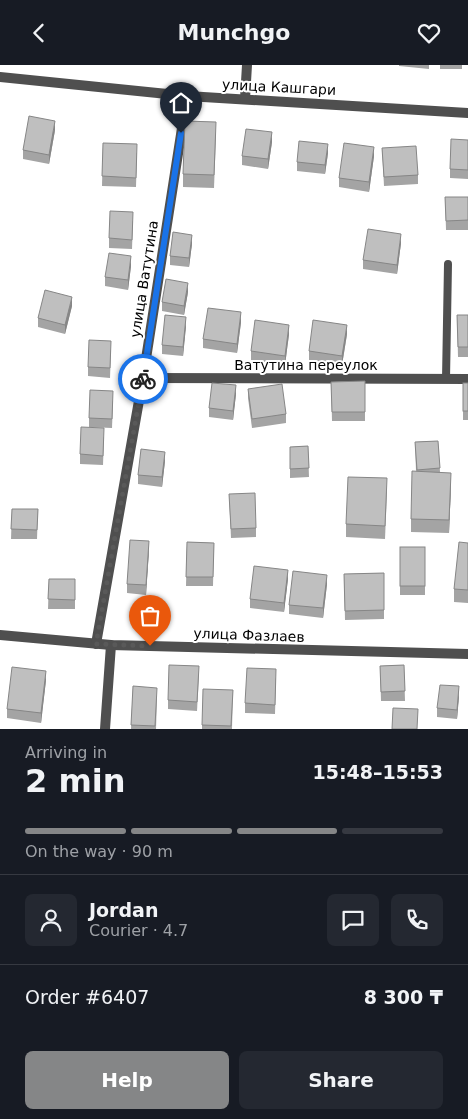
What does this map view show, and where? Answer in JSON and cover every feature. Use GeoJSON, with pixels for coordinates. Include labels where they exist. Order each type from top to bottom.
{"type":"FeatureCollection","features":[{"type":"Feature","properties":{"kind":"street"},"geometry":{"type":"LineString","coordinates":[[245,99],[248,65]]}},
{"type":"Feature","properties":{"kind":"street","name":"улица Кашгари"},"geometry":{"type":"LineString","coordinates":[[0,77],[187,96],[468,113]]}},
{"type":"Feature","properties":{"kind":"street","name":"улица Ватутина"},"geometry":{"type":"LineString","coordinates":[[96,644],[143,378],[187,96]]}},
{"type":"Feature","properties":{"kind":"street","name":"Ватутина переулок"},"geometry":{"type":"LineString","coordinates":[[143,378],[468,379]]}},
{"type":"Feature","properties":{"kind":"street","name":"улица Фазлаев"},"geometry":{"type":"LineString","coordinates":[[0,635],[111,645],[468,654]]}},
{"type":"Feature","properties":{"kind":"street"},"geometry":{"type":"LineString","coordinates":[[105,729],[111,645]]}},
{"type":"Feature","properties":{"kind":"lane"},"geometry":{"type":"LineString","coordinates":[[446,379],[448,265]]}},
{"type":"Feature","properties":{"kind":"building"},"geometry":{"type":"Polygon","coordinates":[[[29,116],[55,121],[49,155],[23,150],[29,116]]]}},
{"type":"Feature","properties":{"kind":"building"},"geometry":{"type":"Polygon","coordinates":[[[185,121],[216,122],[214,175],[183,174],[185,121]]]}},
{"type":"Feature","properties":{"kind":"building"},"geometry":{"type":"Polygon","coordinates":[[[246,129],[272,132],[268,159],[242,156],[246,129]]]}},
{"type":"Feature","properties":{"kind":"building"},"geometry":{"type":"Polygon","coordinates":[[[451,139],[468,140],[468,170],[450,169],[451,139]]]}},
{"type":"Feature","properties":{"kind":"building"},"geometry":{"type":"Polygon","coordinates":[[[299,141],[328,144],[325,165],[297,162],[299,141]]]}},
{"type":"Feature","properties":{"kind":"building"},"geometry":{"type":"Polygon","coordinates":[[[103,143],[137,144],[136,178],[102,176],[103,143]]]}},
{"type":"Feature","properties":{"kind":"building"},"geometry":{"type":"Polygon","coordinates":[[[344,143],[374,147],[369,182],[339,178],[344,143]]]}},
{"type":"Feature","properties":{"kind":"building"},"geometry":{"type":"Polygon","coordinates":[[[416,146],[418,175],[384,177],[382,148],[416,146]]]}},
{"type":"Feature","properties":{"kind":"building"},"geometry":{"type":"Polygon","coordinates":[[[445,197],[468,197],[468,220],[446,221],[445,197]]]}},
{"type":"Feature","properties":{"kind":"building"},"geometry":{"type":"Polygon","coordinates":[[[110,211],[133,212],[132,240],[109,238],[110,211]]]}},
{"type":"Feature","properties":{"kind":"building"},"geometry":{"type":"Polygon","coordinates":[[[368,229],[401,234],[397,265],[363,260],[368,229]]]}},
{"type":"Feature","properties":{"kind":"building"},"geometry":{"type":"Polygon","coordinates":[[[173,232],[192,235],[189,258],[170,256],[173,232]]]}},
{"type":"Feature","properties":{"kind":"building"},"geometry":{"type":"Polygon","coordinates":[[[109,253],[131,256],[128,280],[105,277],[109,253]]]}},
{"type":"Feature","properties":{"kind":"building"},"geometry":{"type":"Polygon","coordinates":[[[166,279],[188,283],[184,306],[162,302],[166,279]]]}},
{"type":"Feature","properties":{"kind":"building"},"geometry":{"type":"Polygon","coordinates":[[[45,290],[72,297],[65,325],[38,318],[45,290]]]}},
{"type":"Feature","properties":{"kind":"building"},"geometry":{"type":"Polygon","coordinates":[[[208,308],[241,312],[237,344],[203,339],[208,308]]]}},
{"type":"Feature","properties":{"kind":"building"},"geometry":{"type":"Polygon","coordinates":[[[165,315],[186,317],[183,347],[162,345],[165,315]]]}},
{"type":"Feature","properties":{"kind":"building"},"geometry":{"type":"Polygon","coordinates":[[[457,315],[468,315],[468,347],[458,347],[457,315]]]}},
{"type":"Feature","properties":{"kind":"building"},"geometry":{"type":"Polygon","coordinates":[[[255,320],[289,325],[285,356],[251,351],[255,320]]]}},
{"type":"Feature","properties":{"kind":"building"},"geometry":{"type":"Polygon","coordinates":[[[313,320],[347,325],[342,356],[309,351],[313,320]]]}},
{"type":"Feature","properties":{"kind":"building"},"geometry":{"type":"Polygon","coordinates":[[[89,340],[111,341],[110,368],[88,367],[89,340]]]}},
{"type":"Feature","properties":{"kind":"building"},"geometry":{"type":"Polygon","coordinates":[[[365,381],[365,412],[332,412],[331,382],[365,381]]]}},
{"type":"Feature","properties":{"kind":"building"},"geometry":{"type":"Polygon","coordinates":[[[212,383],[236,385],[233,411],[209,408],[212,383]]]}},
{"type":"Feature","properties":{"kind":"building"},"geometry":{"type":"Polygon","coordinates":[[[463,383],[468,383],[468,411],[463,411],[463,383]]]}},
{"type":"Feature","properties":{"kind":"building"},"geometry":{"type":"Polygon","coordinates":[[[282,384],[286,414],[252,419],[248,389],[282,384]]]}},
{"type":"Feature","properties":{"kind":"building"},"geometry":{"type":"Polygon","coordinates":[[[90,390],[113,391],[112,419],[89,418],[90,390]]]}},
{"type":"Feature","properties":{"kind":"building"},"geometry":{"type":"Polygon","coordinates":[[[81,427],[104,428],[103,456],[80,454],[81,427]]]}},
{"type":"Feature","properties":{"kind":"building"},"geometry":{"type":"Polygon","coordinates":[[[438,441],[440,468],[417,470],[415,442],[438,441]]]}},
{"type":"Feature","properties":{"kind":"building"},"geometry":{"type":"Polygon","coordinates":[[[308,446],[309,468],[290,469],[290,447],[308,446]]]}},
{"type":"Feature","properties":{"kind":"building"},"geometry":{"type":"Polygon","coordinates":[[[141,449],[165,452],[162,477],[138,475],[141,449]]]}},
{"type":"Feature","properties":{"kind":"building"},"geometry":{"type":"Polygon","coordinates":[[[412,471],[451,473],[449,520],[411,519],[412,471]]]}},
{"type":"Feature","properties":{"kind":"building"},"geometry":{"type":"Polygon","coordinates":[[[348,477],[387,478],[385,526],[346,524],[348,477]]]}},
{"type":"Feature","properties":{"kind":"building"},"geometry":{"type":"Polygon","coordinates":[[[255,493],[256,528],[231,529],[229,494],[255,493]]]}},
{"type":"Feature","properties":{"kind":"building"},"geometry":{"type":"Polygon","coordinates":[[[12,509],[38,509],[37,530],[11,529],[12,509]]]}},
{"type":"Feature","properties":{"kind":"building"},"geometry":{"type":"Polygon","coordinates":[[[130,540],[149,541],[146,585],[127,584],[130,540]]]}},
{"type":"Feature","properties":{"kind":"building"},"geometry":{"type":"Polygon","coordinates":[[[187,542],[214,543],[213,577],[186,577],[187,542]]]}},
{"type":"Feature","properties":{"kind":"building"},"geometry":{"type":"Polygon","coordinates":[[[459,542],[468,543],[468,590],[454,589],[459,542]]]}},
{"type":"Feature","properties":{"kind":"building"},"geometry":{"type":"Polygon","coordinates":[[[400,547],[425,547],[425,586],[400,586],[400,547]]]}},
{"type":"Feature","properties":{"kind":"building"},"geometry":{"type":"Polygon","coordinates":[[[254,566],[288,570],[284,603],[250,599],[254,566]]]}},
{"type":"Feature","properties":{"kind":"building"},"geometry":{"type":"Polygon","coordinates":[[[293,571],[327,575],[323,608],[289,605],[293,571]]]}},
{"type":"Feature","properties":{"kind":"building"},"geometry":{"type":"Polygon","coordinates":[[[384,573],[384,610],[345,611],[344,574],[384,573]]]}},
{"type":"Feature","properties":{"kind":"building"},"geometry":{"type":"Polygon","coordinates":[[[49,579],[75,579],[75,600],[48,599],[49,579]]]}},
{"type":"Feature","properties":{"kind":"building"},"geometry":{"type":"Polygon","coordinates":[[[169,665],[199,666],[197,702],[168,700],[169,665]]]}},
{"type":"Feature","properties":{"kind":"building"},"geometry":{"type":"Polygon","coordinates":[[[404,665],[405,691],[381,692],[380,666],[404,665]]]}},
{"type":"Feature","properties":{"kind":"building"},"geometry":{"type":"Polygon","coordinates":[[[12,667],[46,671],[41,713],[7,709],[12,667]]]}},
{"type":"Feature","properties":{"kind":"building"},"geometry":{"type":"Polygon","coordinates":[[[247,668],[276,669],[275,705],[245,703],[247,668]]]}},
{"type":"Feature","properties":{"kind":"building"},"geometry":{"type":"Polygon","coordinates":[[[440,685],[459,686],[457,710],[437,708],[440,685]]]}},
{"type":"Feature","properties":{"kind":"building"},"geometry":{"type":"Polygon","coordinates":[[[133,686],[157,688],[155,726],[131,725],[133,686]]]}},
{"type":"Feature","properties":{"kind":"building"},"geometry":{"type":"Polygon","coordinates":[[[203,689],[233,690],[231,726],[202,725],[203,689]]]}},
{"type":"Feature","properties":{"kind":"building"},"geometry":{"type":"Polygon","coordinates":[[[393,708],[418,709],[417,729],[392,729],[393,708]]]}},
{"type":"Feature","properties":{"kind":"way so far"},"geometry":{"type":"LineString","coordinates":[[143,379],[96,644],[150,646]]}},
{"type":"Feature","properties":{"kind":"route"},"geometry":{"type":"LineString","coordinates":[[143,379],[181,133]]}}]}
